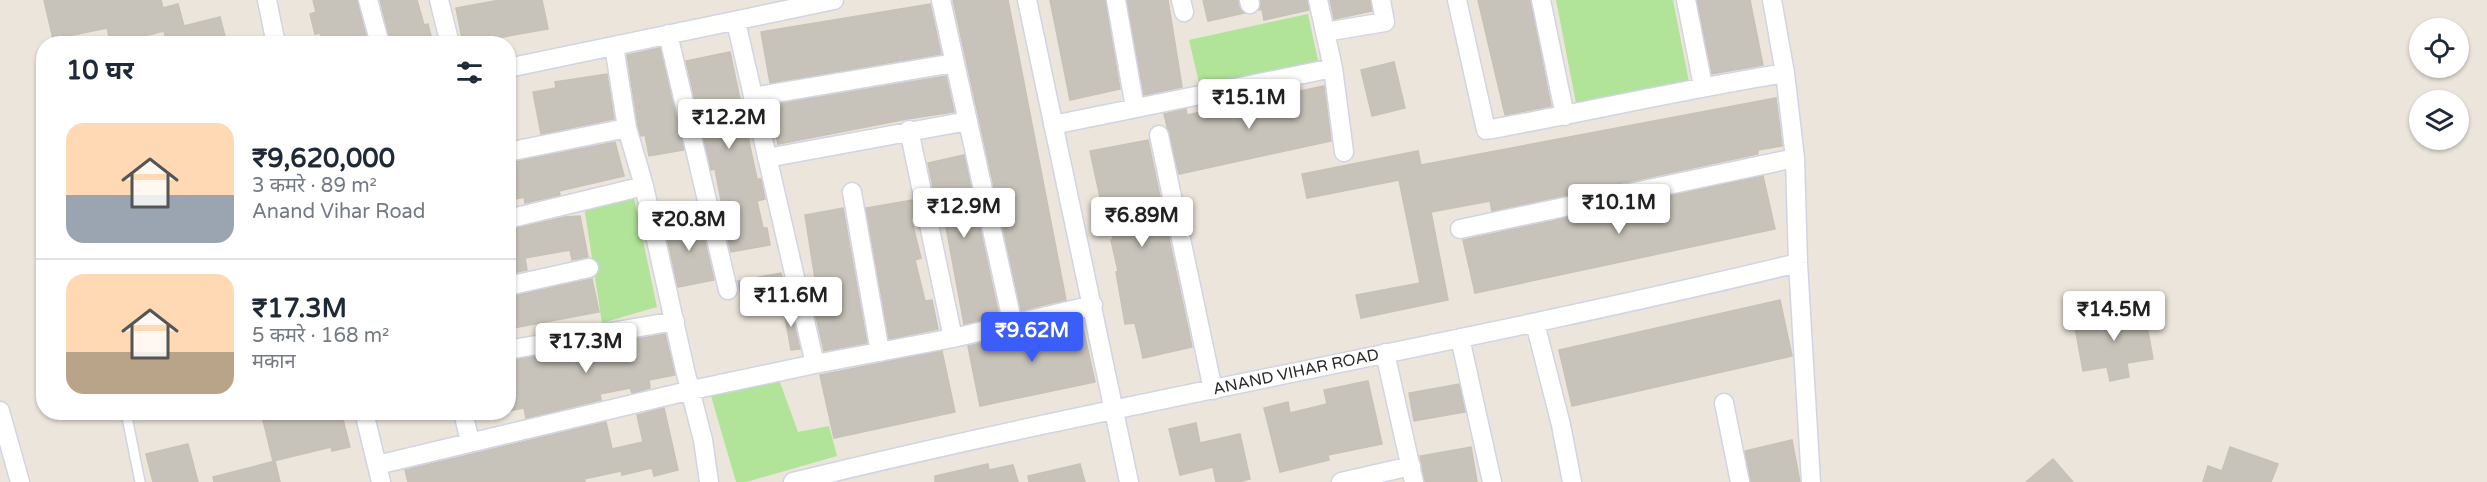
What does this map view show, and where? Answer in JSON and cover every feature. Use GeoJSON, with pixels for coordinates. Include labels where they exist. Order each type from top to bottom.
{"type":"FeatureCollection","features":[{"type":"Feature","properties":{"kind":"street"},"geometry":{"type":"LineString","coordinates":[[267,0],[274,36]]}},
{"type":"Feature","properties":{"kind":"street"},"geometry":{"type":"LineString","coordinates":[[368,0],[378,36]]}},
{"type":"Feature","properties":{"kind":"street"},"geometry":{"type":"LineString","coordinates":[[439,0],[448,36]]}},
{"type":"Feature","properties":{"kind":"street"},"geometry":{"type":"LineString","coordinates":[[516,66],[834,0]]}},
{"type":"Feature","properties":{"kind":"street"},"geometry":{"type":"LineString","coordinates":[[941,0],[1013,325]]}},
{"type":"Feature","properties":{"kind":"street"},"geometry":{"type":"LineString","coordinates":[[1027,0],[1129,482]]}},
{"type":"Feature","properties":{"kind":"street"},"geometry":{"type":"LineString","coordinates":[[1116,0],[1135,108]]}},
{"type":"Feature","properties":{"kind":"street"},"geometry":{"type":"LineString","coordinates":[[1318,0],[1333,68],[1344,153]]}},
{"type":"Feature","properties":{"kind":"street"},"geometry":{"type":"LineString","coordinates":[[1325,32],[1385,22],[1381,0]]}},
{"type":"Feature","properties":{"kind":"street"},"geometry":{"type":"LineString","coordinates":[[1457,0],[1486,130],[1565,116],[1703,86],[1785,73]]}},
{"type":"Feature","properties":{"kind":"street"},"geometry":{"type":"LineString","coordinates":[[1541,0],[1565,116]]}},
{"type":"Feature","properties":{"kind":"street"},"geometry":{"type":"LineString","coordinates":[[1686,0],[1703,86]]}},
{"type":"Feature","properties":{"kind":"street"},"geometry":{"type":"LineString","coordinates":[[1772,0],[1785,73],[1795,158],[1798,263],[1811,482]]}},
{"type":"Feature","properties":{"kind":"street"},"geometry":{"type":"LineString","coordinates":[[736,22],[815,364]]}},
{"type":"Feature","properties":{"kind":"street"},"geometry":{"type":"LineString","coordinates":[[668,34],[729,290]]}},
{"type":"Feature","properties":{"kind":"street"},"geometry":{"type":"LineString","coordinates":[[614,46],[627,128],[644,186],[692,390],[709,482]]}},
{"type":"Feature","properties":{"kind":"street"},"geometry":{"type":"LineString","coordinates":[[753,97],[954,63]]}},
{"type":"Feature","properties":{"kind":"street"},"geometry":{"type":"LineString","coordinates":[[1053,125],[1333,68]]}},
{"type":"Feature","properties":{"kind":"street"},"geometry":{"type":"LineString","coordinates":[[767,158],[909,130],[968,121]]}},
{"type":"Feature","properties":{"kind":"street"},"geometry":{"type":"LineString","coordinates":[[516,150],[627,128]]}},
{"type":"Feature","properties":{"kind":"street"},"geometry":{"type":"LineString","coordinates":[[909,130],[953,338]]}},
{"type":"Feature","properties":{"kind":"street"},"geometry":{"type":"LineString","coordinates":[[1159,135],[1214,390]]}},
{"type":"Feature","properties":{"kind":"street"},"geometry":{"type":"LineString","coordinates":[[1460,229],[1795,158]]}},
{"type":"Feature","properties":{"kind":"street"},"geometry":{"type":"LineString","coordinates":[[516,217],[644,186]]}},
{"type":"Feature","properties":{"kind":"street"},"geometry":{"type":"LineString","coordinates":[[852,192],[880,352]]}},
{"type":"Feature","properties":{"kind":"street","name":"ANAND VIHAR ROAD"},"geometry":{"type":"LineString","coordinates":[[793,482],[878,461],[1115,410],[1641,301],[1798,263]]}},
{"type":"Feature","properties":{"kind":"street"},"geometry":{"type":"LineString","coordinates":[[516,284],[589,268]]}},
{"type":"Feature","properties":{"kind":"street"},"geometry":{"type":"LineString","coordinates":[[366,420],[379,473],[470,442],[692,390],[953,338],[1093,305]]}},
{"type":"Feature","properties":{"kind":"street"},"geometry":{"type":"LineString","coordinates":[[516,349],[675,321]]}},
{"type":"Feature","properties":{"kind":"street"},"geometry":{"type":"LineString","coordinates":[[1535,323],[1561,425],[1572,482]]}},
{"type":"Feature","properties":{"kind":"street"},"geometry":{"type":"LineString","coordinates":[[1460,338],[1492,482]]}},
{"type":"Feature","properties":{"kind":"street"},"geometry":{"type":"LineString","coordinates":[[1341,482],[1413,474],[1385,353]]}},
{"type":"Feature","properties":{"kind":"street"},"geometry":{"type":"LineString","coordinates":[[1724,403],[1740,482]]}},
{"type":"Feature","properties":{"kind":"street"},"geometry":{"type":"LineString","coordinates":[[0,411],[20,482]]}},
{"type":"Feature","properties":{"kind":"street"},"geometry":{"type":"LineString","coordinates":[[465,420],[470,442]]}},
{"type":"Feature","properties":{"kind":"lane"},"geometry":{"type":"LineString","coordinates":[[128,420],[140,482]]}},
{"type":"Feature","properties":{"kind":"green space"},"geometry":{"type":"Polygon","coordinates":[[[1556,0],[1673,0],[1690,87],[1577,108],[1556,0]]]}},
{"type":"Feature","properties":{"kind":"green space"},"geometry":{"type":"Polygon","coordinates":[[[1308,14],[1319,65],[1201,91],[1189,40],[1308,14]]]}},
{"type":"Feature","properties":{"kind":"green space"},"geometry":{"type":"Polygon","coordinates":[[[634,198],[657,307],[602,323],[584,206],[634,198]]]}},
{"type":"Feature","properties":{"kind":"green space"},"geometry":{"type":"Polygon","coordinates":[[[777,374],[798,432],[829,426],[837,456],[746,482],[736,482],[709,389],[777,374]]]}},
{"type":"Feature","properties":{"kind":"building"},"geometry":{"type":"Polygon","coordinates":[[[44,0],[161,0],[163,8],[178,4],[184,26],[220,17],[225,36],[165,36],[164,31],[144,36],[109,36],[107,28],[68,36],[52,36],[44,0]]]}},
{"type":"Feature","properties":{"kind":"building"},"geometry":{"type":"Polygon","coordinates":[[[313,0],[357,0],[366,36],[315,34],[310,14],[316,12],[313,0]]]}},
{"type":"Feature","properties":{"kind":"building"},"geometry":{"type":"Polygon","coordinates":[[[380,0],[417,0],[424,25],[428,24],[431,36],[389,36],[380,0]]]}},
{"type":"Feature","properties":{"kind":"building"},"geometry":{"type":"Polygon","coordinates":[[[500,0],[542,0],[548,29],[508,36],[461,36],[456,8],[500,0]]]}},
{"type":"Feature","properties":{"kind":"building"},"geometry":{"type":"Polygon","coordinates":[[[953,0],[1008,0],[1066,300],[1021,310],[953,0]]]}},
{"type":"Feature","properties":{"kind":"building"},"geometry":{"type":"Polygon","coordinates":[[[1050,0],[1105,0],[1120,89],[1070,100],[1050,0]]]}},
{"type":"Feature","properties":{"kind":"building"},"geometry":{"type":"Polygon","coordinates":[[[1127,0],[1168,0],[1182,87],[1144,95],[1127,0]]]}},
{"type":"Feature","properties":{"kind":"building"},"geometry":{"type":"Polygon","coordinates":[[[1203,0],[1238,0],[1239,7],[1244,13],[1208,21],[1203,0]]]}},
{"type":"Feature","properties":{"kind":"building"},"geometry":{"type":"Polygon","coordinates":[[[1261,0],[1307,0],[1309,10],[1264,20],[1262,9],[1259,10],[1261,0]]]}},
{"type":"Feature","properties":{"kind":"building"},"geometry":{"type":"Polygon","coordinates":[[[1330,0],[1370,0],[1372,11],[1334,19],[1330,0]]]}},
{"type":"Feature","properties":{"kind":"building"},"geometry":{"type":"Polygon","coordinates":[[[1478,0],[1530,0],[1551,106],[1505,115],[1478,0]]]}},
{"type":"Feature","properties":{"kind":"building"},"geometry":{"type":"Polygon","coordinates":[[[1697,0],[1750,0],[1763,65],[1712,74],[1697,0]]]}},
{"type":"Feature","properties":{"kind":"building"},"geometry":{"type":"Polygon","coordinates":[[[930,4],[941,54],[770,83],[761,32],[930,4]]]}},
{"type":"Feature","properties":{"kind":"building"},"geometry":{"type":"Polygon","coordinates":[[[660,48],[684,150],[649,156],[645,135],[641,136],[638,126],[627,55],[660,48]]]}},
{"type":"Feature","properties":{"kind":"building"},"geometry":{"type":"Polygon","coordinates":[[[730,52],[757,179],[761,179],[765,199],[757,201],[763,228],[767,228],[770,245],[731,252],[721,211],[723,211],[715,169],[711,170],[686,61],[730,52]]]}},
{"type":"Feature","properties":{"kind":"building"},"geometry":{"type":"Polygon","coordinates":[[[1394,62],[1405,108],[1372,116],[1361,70],[1394,62]]]}},
{"type":"Feature","properties":{"kind":"building"},"geometry":{"type":"Polygon","coordinates":[[[607,74],[614,119],[541,134],[533,92],[556,88],[555,82],[607,74]]]}},
{"type":"Feature","properties":{"kind":"building"},"geometry":{"type":"Polygon","coordinates":[[[946,76],[954,112],[778,144],[770,105],[946,76]]]}},
{"type":"Feature","properties":{"kind":"building"},"geometry":{"type":"Polygon","coordinates":[[[1324,86],[1331,141],[1179,174],[1164,114],[1186,109],[1187,115],[1324,86]]]}},
{"type":"Feature","properties":{"kind":"building"},"geometry":{"type":"Polygon","coordinates":[[[1776,98],[1782,146],[1758,150],[1758,154],[1492,211],[1490,201],[1431,212],[1448,300],[1361,318],[1356,295],[1420,283],[1399,180],[1307,198],[1302,174],[1418,151],[1421,165],[1776,98]]]}},
{"type":"Feature","properties":{"kind":"building"},"geometry":{"type":"Polygon","coordinates":[[[1148,140],[1192,347],[1143,358],[1135,323],[1125,324],[1107,209],[1103,211],[1090,151],[1148,140]]]}},
{"type":"Feature","properties":{"kind":"building"},"geometry":{"type":"Polygon","coordinates":[[[615,142],[624,176],[559,191],[560,195],[525,203],[524,197],[516,199],[516,161],[615,142]]]}},
{"type":"Feature","properties":{"kind":"building"},"geometry":{"type":"Polygon","coordinates":[[[964,155],[999,316],[964,324],[943,211],[938,212],[928,163],[964,155]]]}},
{"type":"Feature","properties":{"kind":"building"},"geometry":{"type":"Polygon","coordinates":[[[1763,176],[1775,229],[1475,293],[1463,240],[1763,176]]]}},
{"type":"Feature","properties":{"kind":"building"},"geometry":{"type":"Polygon","coordinates":[[[912,200],[916,217],[911,218],[921,258],[915,260],[925,301],[932,300],[938,329],[889,339],[866,208],[912,200]]]}},
{"type":"Feature","properties":{"kind":"building"},"geometry":{"type":"Polygon","coordinates":[[[843,208],[867,343],[824,351],[812,299],[818,298],[805,215],[843,208]]]}},
{"type":"Feature","properties":{"kind":"building"},"geometry":{"type":"Polygon","coordinates":[[[580,216],[588,257],[572,260],[570,250],[525,258],[527,270],[516,272],[516,228],[565,217],[580,216]]]}},
{"type":"Feature","properties":{"kind":"building"},"geometry":{"type":"Polygon","coordinates":[[[699,217],[714,280],[678,287],[664,224],[699,217]]]}},
{"type":"Feature","properties":{"kind":"building"},"geometry":{"type":"Polygon","coordinates":[[[781,273],[785,291],[742,299],[738,281],[781,273]]]}},
{"type":"Feature","properties":{"kind":"building"},"geometry":{"type":"Polygon","coordinates":[[[592,279],[599,312],[516,328],[516,295],[592,279]]]}},
{"type":"Feature","properties":{"kind":"building"},"geometry":{"type":"Polygon","coordinates":[[[1780,300],[1792,356],[1572,406],[1559,350],[1780,300]]]}},
{"type":"Feature","properties":{"kind":"building"},"geometry":{"type":"Polygon","coordinates":[[[789,304],[800,349],[791,350],[783,305],[789,304]]]}},
{"type":"Feature","properties":{"kind":"building"},"geometry":{"type":"Polygon","coordinates":[[[2144,309],[2153,359],[2127,363],[2129,377],[2110,381],[2107,367],[2083,371],[2074,322],[2099,317],[2098,313],[2116,310],[2117,314],[2144,309]]]}},
{"type":"Feature","properties":{"kind":"building"},"geometry":{"type":"Polygon","coordinates":[[[1081,319],[1095,382],[980,406],[968,346],[1081,319]]]}},
{"type":"Feature","properties":{"kind":"building"},"geometry":{"type":"Polygon","coordinates":[[[665,334],[675,375],[649,380],[650,388],[632,393],[630,388],[600,394],[601,400],[526,418],[524,408],[516,410],[516,360],[665,334]]]}},
{"type":"Feature","properties":{"kind":"building"},"geometry":{"type":"Polygon","coordinates":[[[942,351],[955,412],[834,438],[820,375],[942,351]]]}},
{"type":"Feature","properties":{"kind":"building"},"geometry":{"type":"Polygon","coordinates":[[[1368,381],[1382,444],[1328,455],[1329,460],[1280,472],[1264,408],[1288,402],[1290,413],[1327,404],[1324,390],[1368,381]]]}},
{"type":"Feature","properties":{"kind":"building"},"geometry":{"type":"Polygon","coordinates":[[[1459,384],[1465,412],[1414,421],[1409,393],[1459,384]]]}},
{"type":"Feature","properties":{"kind":"building"},"geometry":{"type":"Polygon","coordinates":[[[664,408],[678,470],[654,476],[652,468],[622,475],[621,471],[584,479],[585,482],[408,482],[405,470],[606,422],[612,449],[643,442],[637,415],[664,408]]]}},
{"type":"Feature","properties":{"kind":"building"},"geometry":{"type":"Polygon","coordinates":[[[263,420],[343,420],[350,447],[332,451],[331,447],[273,461],[263,420]]]}},
{"type":"Feature","properties":{"kind":"building"},"geometry":{"type":"Polygon","coordinates":[[[1196,423],[1200,443],[1240,434],[1250,479],[1239,482],[1216,482],[1213,467],[1180,475],[1169,429],[1196,423]]]}},
{"type":"Feature","properties":{"kind":"building"},"geometry":{"type":"Polygon","coordinates":[[[1792,440],[1800,482],[1751,482],[1745,451],[1792,440]]]}},
{"type":"Feature","properties":{"kind":"building"},"geometry":{"type":"Polygon","coordinates":[[[188,444],[198,482],[153,482],[146,454],[188,444]]]}},
{"type":"Feature","properties":{"kind":"building"},"geometry":{"type":"Polygon","coordinates":[[[1471,447],[1477,482],[1425,482],[1420,456],[1471,447]]]}},
{"type":"Feature","properties":{"kind":"building"},"geometry":{"type":"Polygon","coordinates":[[[2230,447],[2278,464],[2271,482],[2203,482],[2208,466],[2222,471],[2230,447]]]}},
{"type":"Feature","properties":{"kind":"building"},"geometry":{"type":"Polygon","coordinates":[[[2053,459],[2073,482],[2026,482],[2040,470],[2053,459]]]}},
{"type":"Feature","properties":{"kind":"building"},"geometry":{"type":"Polygon","coordinates":[[[275,461],[280,482],[214,482],[213,477],[275,461]]]}},
{"type":"Feature","properties":{"kind":"building"},"geometry":{"type":"Polygon","coordinates":[[[988,464],[989,470],[1013,465],[1018,482],[935,482],[935,476],[988,464]]]}},
{"type":"Feature","properties":{"kind":"building"},"geometry":{"type":"Polygon","coordinates":[[[1080,464],[1085,482],[1029,482],[1028,476],[1080,464]]]}}]}
